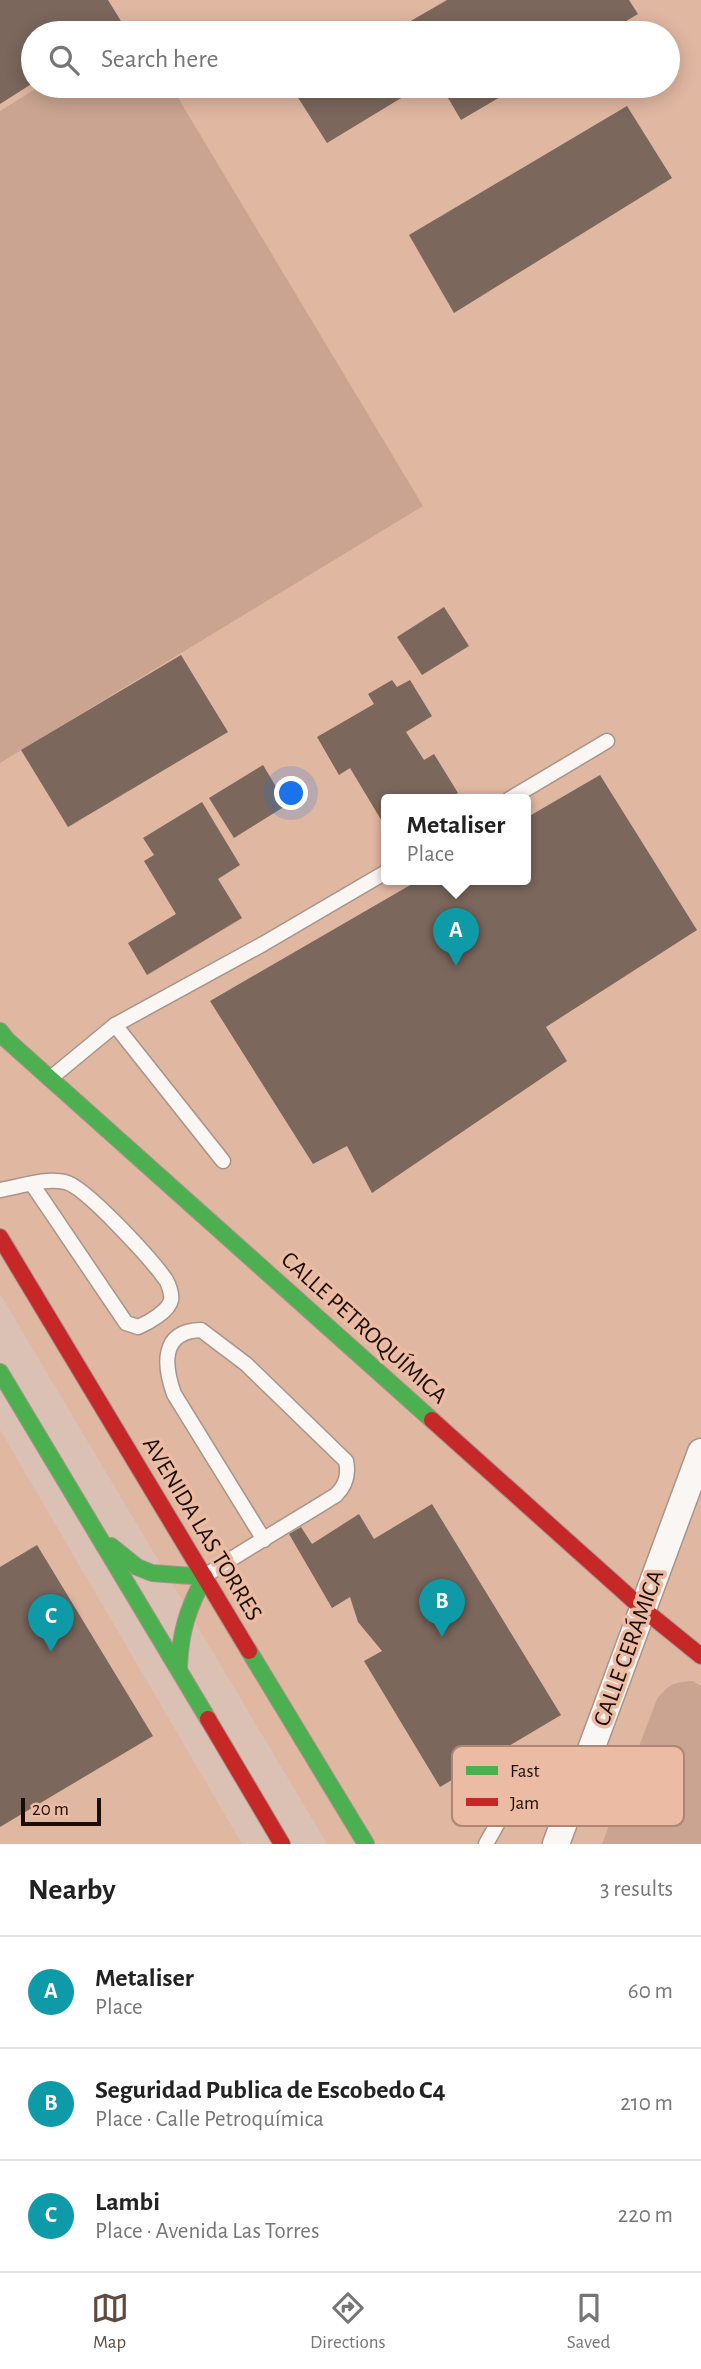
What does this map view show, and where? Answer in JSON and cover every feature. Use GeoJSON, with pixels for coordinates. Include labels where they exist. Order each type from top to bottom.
{"type":"FeatureCollection","features":[{"type":"Feature","properties":{"kind":"main road","name":"CALLE PETROQUÍMICA"},"geometry":{"type":"LineString","coordinates":[[0,1031],[643,1609],[701,1656]]}},
{"type":"Feature","properties":{"kind":"main road","name":"AVENIDA LAS TORRES"},"geometry":{"type":"LineString","coordinates":[[0,1237],[366,1844]]}},
{"type":"Feature","properties":{"kind":"main road"},"geometry":{"type":"LineString","coordinates":[[0,1372],[179,1667],[282,1844]]}},
{"type":"Feature","properties":{"kind":"main road"},"geometry":{"type":"LineString","coordinates":[[103,1541],[137,1567],[152,1573],[205,1577],[183,1620],[179,1639],[179,1667]]}},
{"type":"Feature","properties":{"kind":"street","name":"CALLE CERÁMICA"},"geometry":{"type":"LineString","coordinates":[[592,1746],[701,1452]]}},
{"type":"Feature","properties":{"kind":"street","name":"CALLE CERÁMICA"},"geometry":{"type":"LineString","coordinates":[[556,1844],[563,1826]]}},
{"type":"Feature","properties":{"kind":"lane"},"geometry":{"type":"LineString","coordinates":[[518,794],[607,741]]}},
{"type":"Feature","properties":{"kind":"lane"},"geometry":{"type":"LineString","coordinates":[[51,1078],[115,1025],[263,944],[381,875]]}},
{"type":"Feature","properties":{"kind":"lane"},"geometry":{"type":"LineString","coordinates":[[115,1025],[223,1161]]}},
{"type":"Feature","properties":{"kind":"lane"},"geometry":{"type":"LineString","coordinates":[[0,1190],[32,1184],[55,1181],[74,1185],[147,1257],[168,1282],[172,1298],[169,1306],[138,1327],[126,1323],[32,1184]]}},
{"type":"Feature","properties":{"kind":"lane"},"geometry":{"type":"LineString","coordinates":[[205,1577],[336,1495],[343,1488],[348,1471],[346,1461],[246,1364],[201,1330],[192,1330],[174,1341],[167,1350],[167,1375],[174,1394],[264,1540]]}},
{"type":"Feature","properties":{"kind":"lane"},"geometry":{"type":"LineString","coordinates":[[486,1844],[496,1826]]}},
{"type":"Feature","properties":{"kind":"shaded area"},"geometry":{"type":"Polygon","coordinates":[[[0,0],[701,0],[701,1844],[327,1844],[0,1294],[0,0]]]}},
{"type":"Feature","properties":{"kind":"shaded area"},"geometry":{"type":"Polygon","coordinates":[[[21,98],[178,98],[423,506],[0,763],[0,111],[21,98]]]}},
{"type":"Feature","properties":{"kind":"shaded area"},"geometry":{"type":"Polygon","coordinates":[[[0,1430],[13,1452],[242,1844],[0,1844],[0,1430]]]}},
{"type":"Feature","properties":{"kind":"shaded area"},"geometry":{"type":"Polygon","coordinates":[[[693,1681],[701,1686],[701,1844],[602,1844],[609,1826],[684,1826],[684,1746],[639,1746],[657,1699],[672,1685],[693,1681]]]}},
{"type":"Feature","properties":{"kind":"building"},"geometry":{"type":"Polygon","coordinates":[[[0,0],[108,0],[121,21],[21,21],[21,91],[0,104],[0,0]]]}},
{"type":"Feature","properties":{"kind":"building"},"geometry":{"type":"Polygon","coordinates":[[[447,0],[629,0],[638,14],[626,21],[411,21],[447,0]]]}},
{"type":"Feature","properties":{"kind":"building"},"geometry":{"type":"Polygon","coordinates":[[[298,98],[401,98],[327,143],[298,98]]]}},
{"type":"Feature","properties":{"kind":"building"},"geometry":{"type":"Polygon","coordinates":[[[448,98],[499,98],[461,120],[448,98]]]}},
{"type":"Feature","properties":{"kind":"building"},"geometry":{"type":"Polygon","coordinates":[[[627,106],[672,178],[454,313],[409,235],[627,106]]]}},
{"type":"Feature","properties":{"kind":"building"},"geometry":{"type":"Polygon","coordinates":[[[444,607],[469,646],[422,675],[397,637],[444,607]]]}},
{"type":"Feature","properties":{"kind":"building"},"geometry":{"type":"Polygon","coordinates":[[[181,655],[228,732],[68,827],[21,750],[181,655]]]}},
{"type":"Feature","properties":{"kind":"building"},"geometry":{"type":"Polygon","coordinates":[[[392,680],[397,687],[410,680],[432,716],[406,732],[424,760],[434,754],[458,793],[381,794],[381,820],[350,768],[339,775],[317,737],[374,704],[368,694],[392,680]]]}},
{"type":"Feature","properties":{"kind":"building"},"geometry":{"type":"Polygon","coordinates":[[[263,765],[287,805],[234,838],[209,798],[263,765]]]}},
{"type":"Feature","properties":{"kind":"building"},"geometry":{"type":"Polygon","coordinates":[[[600,775],[697,930],[546,1027],[567,1061],[372,1193],[347,1146],[313,1164],[210,1001],[410,885],[531,885],[531,815],[600,775]]]}},
{"type":"Feature","properties":{"kind":"building"},"geometry":{"type":"Polygon","coordinates":[[[202,802],[240,865],[218,879],[242,918],[147,975],[128,943],[176,914],[144,861],[154,855],[143,838],[202,802]]]}},
{"type":"Feature","properties":{"kind":"building"},"geometry":{"type":"Polygon","coordinates":[[[432,1504],[561,1715],[509,1746],[452,1746],[452,1780],[440,1787],[364,1661],[382,1651],[358,1622],[350,1597],[332,1608],[289,1534],[301,1527],[312,1544],[359,1514],[374,1539],[432,1504]]]}},
{"type":"Feature","properties":{"kind":"building"},"geometry":{"type":"Polygon","coordinates":[[[37,1545],[153,1736],[0,1827],[0,1567],[37,1545]]]}},
{"type":"Feature","properties":{"kind":"traffic: fast"},"geometry":{"type":"LineString","coordinates":[[0,1031],[432,1420]]}},
{"type":"Feature","properties":{"kind":"traffic: fast"},"geometry":{"type":"LineString","coordinates":[[0,1372],[208,1719]]}},
{"type":"Feature","properties":{"kind":"traffic: fast"},"geometry":{"type":"LineString","coordinates":[[111,1546],[137,1567],[152,1573],[205,1577],[186,1620],[179,1667]]}},
{"type":"Feature","properties":{"kind":"traffic: fast"},"geometry":{"type":"LineString","coordinates":[[249,1651],[366,1844]]}},
{"type":"Feature","properties":{"kind":"traffic: jam"},"geometry":{"type":"LineString","coordinates":[[0,1237],[249,1651]]}},
{"type":"Feature","properties":{"kind":"traffic: jam"},"geometry":{"type":"LineString","coordinates":[[432,1420],[643,1609],[701,1656]]}},
{"type":"Feature","properties":{"kind":"traffic: jam"},"geometry":{"type":"LineString","coordinates":[[208,1719],[282,1844]]}},
{"type":"Feature","properties":{"kind":"place","name":"Metaliser"},"geometry":{"type":"Point","coordinates":[456,966]}},
{"type":"Feature","properties":{"kind":"place","name":"Seguridad Publica de Escobedo C4"},"geometry":{"type":"Point","coordinates":[442,1637]}},
{"type":"Feature","properties":{"kind":"place","name":"Lambi"},"geometry":{"type":"Point","coordinates":[51,1652]}}]}
